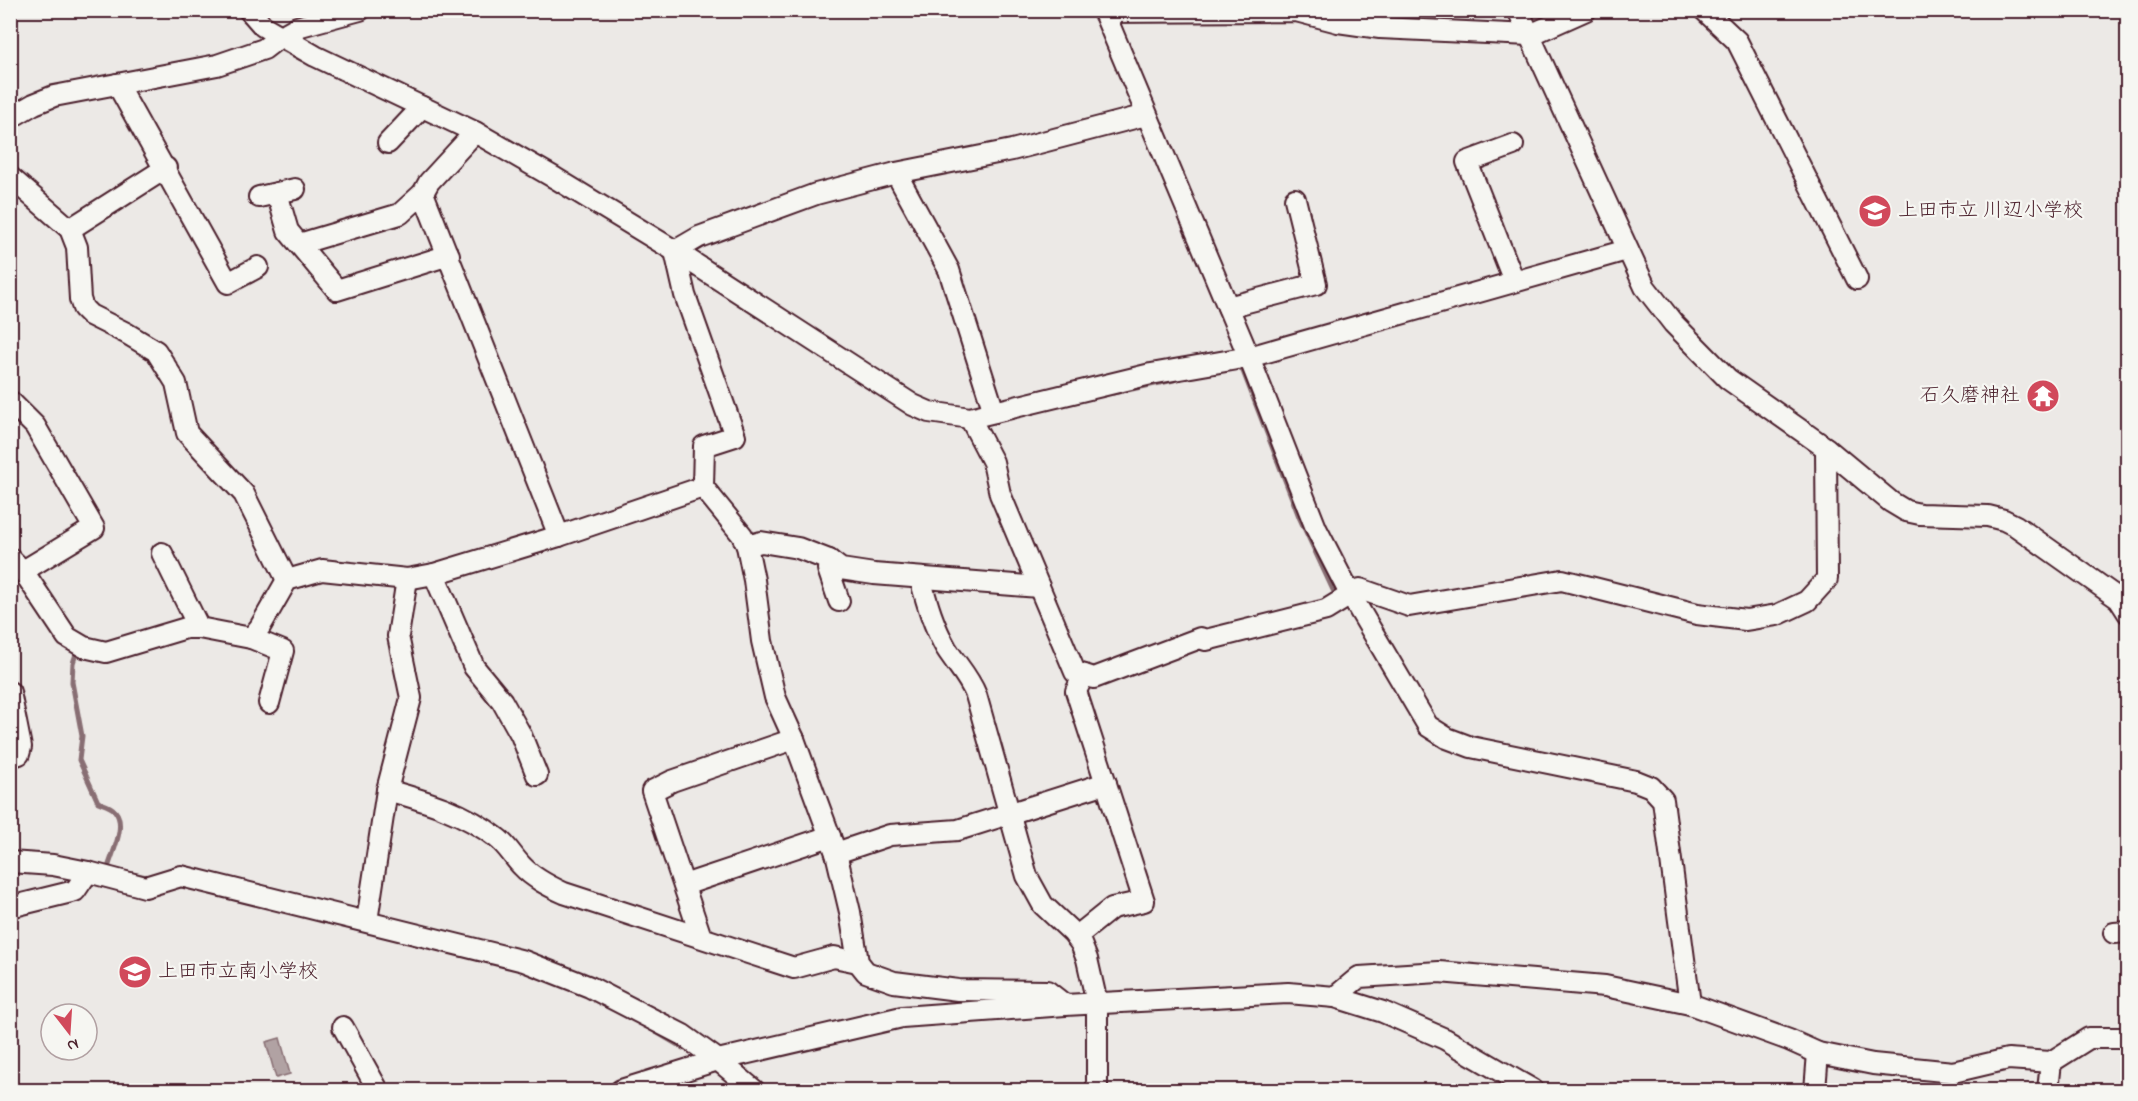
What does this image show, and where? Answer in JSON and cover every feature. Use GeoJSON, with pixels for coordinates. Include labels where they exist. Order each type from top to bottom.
{"type":"FeatureCollection","features":[{"type":"Feature","properties":{"kind":"street"},"geometry":{"type":"LineString","coordinates":[[249,10],[263,26],[315,56],[475,132],[675,251],[913,405],[929,412],[970,418],[1153,381],[1249,357],[1627,250]]}},
{"type":"Feature","properties":{"kind":"street"},"geometry":{"type":"LineString","coordinates":[[10,118],[54,96],[217,65],[264,49],[297,27],[360,10]]}},
{"type":"Feature","properties":{"kind":"street"},"geometry":{"type":"LineString","coordinates":[[1518,10],[1645,287],[1673,323],[1728,379],[1826,448],[1891,502],[1906,511],[1920,514],[1988,516],[2004,520],[2125,602]]}},
{"type":"Feature","properties":{"kind":"street"},"geometry":{"type":"LineString","coordinates":[[1586,10],[1530,34],[1380,28],[1338,22],[1296,11],[1103,11],[1249,357],[1316,528],[1350,594],[1428,726],[1447,738],[1472,747],[1636,781],[1651,787],[1663,800],[1690,1004]]}},
{"type":"Feature","properties":{"kind":"street"},"geometry":{"type":"LineString","coordinates":[[1704,10],[1737,41],[1857,279]]}},
{"type":"Feature","properties":{"kind":"street"},"geometry":{"type":"LineString","coordinates":[[117,84],[166,168],[228,283],[258,267]]}},
{"type":"Feature","properties":{"kind":"street"},"geometry":{"type":"LineString","coordinates":[[388,143],[422,107]]}},
{"type":"Feature","properties":{"kind":"street"},"geometry":{"type":"LineString","coordinates":[[675,251],[699,237],[816,194],[896,173],[1012,150],[1146,115]]}},
{"type":"Feature","properties":{"kind":"street"},"geometry":{"type":"LineString","coordinates":[[299,244],[400,214],[423,193],[429,182],[475,132]]}},
{"type":"Feature","properties":{"kind":"street"},"geometry":{"type":"LineString","coordinates":[[1513,145],[1467,162],[1514,281]]}},
{"type":"Feature","properties":{"kind":"street"},"geometry":{"type":"LineString","coordinates":[[70,229],[166,168]]}},
{"type":"Feature","properties":{"kind":"street"},"geometry":{"type":"LineString","coordinates":[[896,173],[949,270],[994,412]]}},
{"type":"Feature","properties":{"kind":"street"},"geometry":{"type":"LineString","coordinates":[[10,177],[70,229],[77,247],[80,299],[83,308],[90,315],[156,351],[176,383],[187,433],[244,494],[287,580]]}},
{"type":"Feature","properties":{"kind":"street"},"geometry":{"type":"LineString","coordinates":[[277,193],[288,231],[337,290],[449,255]]}},
{"type":"Feature","properties":{"kind":"street"},"geometry":{"type":"LineString","coordinates":[[423,193],[559,536]]}},
{"type":"Feature","properties":{"kind":"street"},"geometry":{"type":"LineString","coordinates":[[1228,307],[1316,284],[1295,199]]}},
{"type":"Feature","properties":{"kind":"street"},"geometry":{"type":"LineString","coordinates":[[675,251],[686,295],[735,436],[704,446],[703,487],[742,535],[747,546],[762,642],[775,697],[794,739],[833,845],[850,912],[858,962],[866,972],[894,982],[958,990],[1047,991],[1065,1005]]}},
{"type":"Feature","properties":{"kind":"street"},"geometry":{"type":"LineString","coordinates":[[10,401],[35,426],[94,528],[17,564],[67,637],[84,647],[106,652],[186,628],[199,628],[251,638],[283,651],[269,703]]}},
{"type":"Feature","properties":{"kind":"street"},"geometry":{"type":"LineString","coordinates":[[970,418],[993,462],[1000,494],[1075,672],[1094,678],[1200,638],[1206,640],[1326,610],[1360,590],[1409,606],[1562,580],[1697,614],[1746,620],[1777,615],[1807,601],[1827,579],[1826,448]]}},
{"type":"Feature","properties":{"kind":"street"},"geometry":{"type":"LineString","coordinates":[[251,638],[260,627],[287,580],[322,570],[408,579],[434,574],[559,536],[703,487]]}},
{"type":"Feature","properties":{"kind":"street"},"geometry":{"type":"LineString","coordinates":[[747,546],[761,542],[798,548],[829,560],[841,568],[874,574],[1039,587]]}},
{"type":"Feature","properties":{"kind":"street"},"geometry":{"type":"LineString","coordinates":[[162,553],[199,628]]}},
{"type":"Feature","properties":{"kind":"street"},"geometry":{"type":"LineString","coordinates":[[829,560],[828,569],[838,601]]}},
{"type":"Feature","properties":{"kind":"street"},"geometry":{"type":"LineString","coordinates":[[434,574],[474,667],[502,701],[521,735],[537,775]]}},
{"type":"Feature","properties":{"kind":"street"},"geometry":{"type":"LineString","coordinates":[[920,578],[936,629],[969,679],[976,695],[1027,876],[1043,905],[1076,937],[1087,959],[1097,1003],[1097,1090]]}},
{"type":"Feature","properties":{"kind":"street"},"geometry":{"type":"LineString","coordinates":[[367,921],[387,790],[411,698],[398,636],[408,579]]}},
{"type":"Feature","properties":{"kind":"street"},"geometry":{"type":"LineString","coordinates":[[1076,937],[1112,908],[1144,901],[1076,691],[1084,675]]}},
{"type":"Feature","properties":{"kind":"street"},"geometry":{"type":"LineString","coordinates":[[10,692],[21,747],[19,754],[10,758]]}},
{"type":"Feature","properties":{"kind":"street"},"geometry":{"type":"LineString","coordinates":[[701,937],[652,791],[672,781],[794,739]]}},
{"type":"Feature","properties":{"kind":"street"},"geometry":{"type":"LineString","coordinates":[[684,885],[833,845],[890,835],[958,830],[1106,783]]}},
{"type":"Feature","properties":{"kind":"street"},"geometry":{"type":"LineString","coordinates":[[387,790],[439,805],[481,827],[500,840],[524,868],[545,884],[564,893],[794,968],[834,957],[858,962]]}},
{"type":"Feature","properties":{"kind":"street"},"geometry":{"type":"LineString","coordinates":[[10,862],[53,865],[145,887],[181,876],[524,961],[590,987],[683,1035],[754,1090]]}},
{"type":"Feature","properties":{"kind":"street"},"geometry":{"type":"LineString","coordinates":[[10,907],[75,891],[88,872]]}},
{"type":"Feature","properties":{"kind":"street"},"geometry":{"type":"LineString","coordinates":[[1335,997],[1359,978],[1439,972],[1605,986],[1690,1004],[1818,1053],[1873,1064],[1953,1072],[2008,1059],[2051,1062],[2089,1038],[2127,1038]]}},
{"type":"Feature","properties":{"kind":"street"},"geometry":{"type":"LineString","coordinates":[[634,1089],[718,1060],[902,1017],[1097,1003],[1288,993],[1335,997],[1383,1012],[1445,1039],[1533,1090]]}},
{"type":"Feature","properties":{"kind":"street"},"geometry":{"type":"LineString","coordinates":[[343,1027],[378,1090]]}},
{"type":"Feature","properties":{"kind":"street"},"geometry":{"type":"LineString","coordinates":[[1815,1090],[1818,1053]]}},
{"type":"Feature","properties":{"kind":"street"},"geometry":{"type":"LineString","coordinates":[[2049,1090],[2051,1062]]}},
{"type":"Feature","properties":{"kind":"shaded area"},"geometry":{"type":"Polygon","coordinates":[[[280,1038],[290,1074],[276,1078],[266,1042],[280,1038]]]}},
{"type":"Feature","properties":{"kind":"waterway"},"geometry":{"type":"LineString","coordinates":[[235,10],[245,20]]}},
{"type":"Feature","properties":{"kind":"waterway"},"geometry":{"type":"LineString","coordinates":[[284,50],[301,59]]}},
{"type":"Feature","properties":{"kind":"waterway"},"geometry":{"type":"LineString","coordinates":[[1236,366],[1243,371],[1300,519],[1333,590]]}},
{"type":"Feature","properties":{"kind":"waterway"},"geometry":{"type":"LineString","coordinates":[[1113,393],[1174,380]]}},
{"type":"Feature","properties":{"kind":"waterway"},"geometry":{"type":"LineString","coordinates":[[73,648],[76,654],[72,682],[82,736],[79,760],[98,802],[114,809],[120,824],[118,839],[108,868]]}},
{"type":"Feature","properties":{"kind":"waterway"},"geometry":{"type":"LineString","coordinates":[[128,873],[151,878]]}},
{"type":"Feature","properties":{"kind":"waterway"},"geometry":{"type":"LineString","coordinates":[[651,1029],[685,1049]]}},
{"type":"Feature","properties":{"kind":"place","name":"上田市立 川辺小学校"},"geometry":{"type":"Point","coordinates":[1875,211]}},
{"type":"Feature","properties":{"kind":"place","name":"石久磨神社"},"geometry":{"type":"Point","coordinates":[2043,396]}},
{"type":"Feature","properties":{"kind":"place","name":"上田市立南小学校"},"geometry":{"type":"Point","coordinates":[135,972]}}]}
